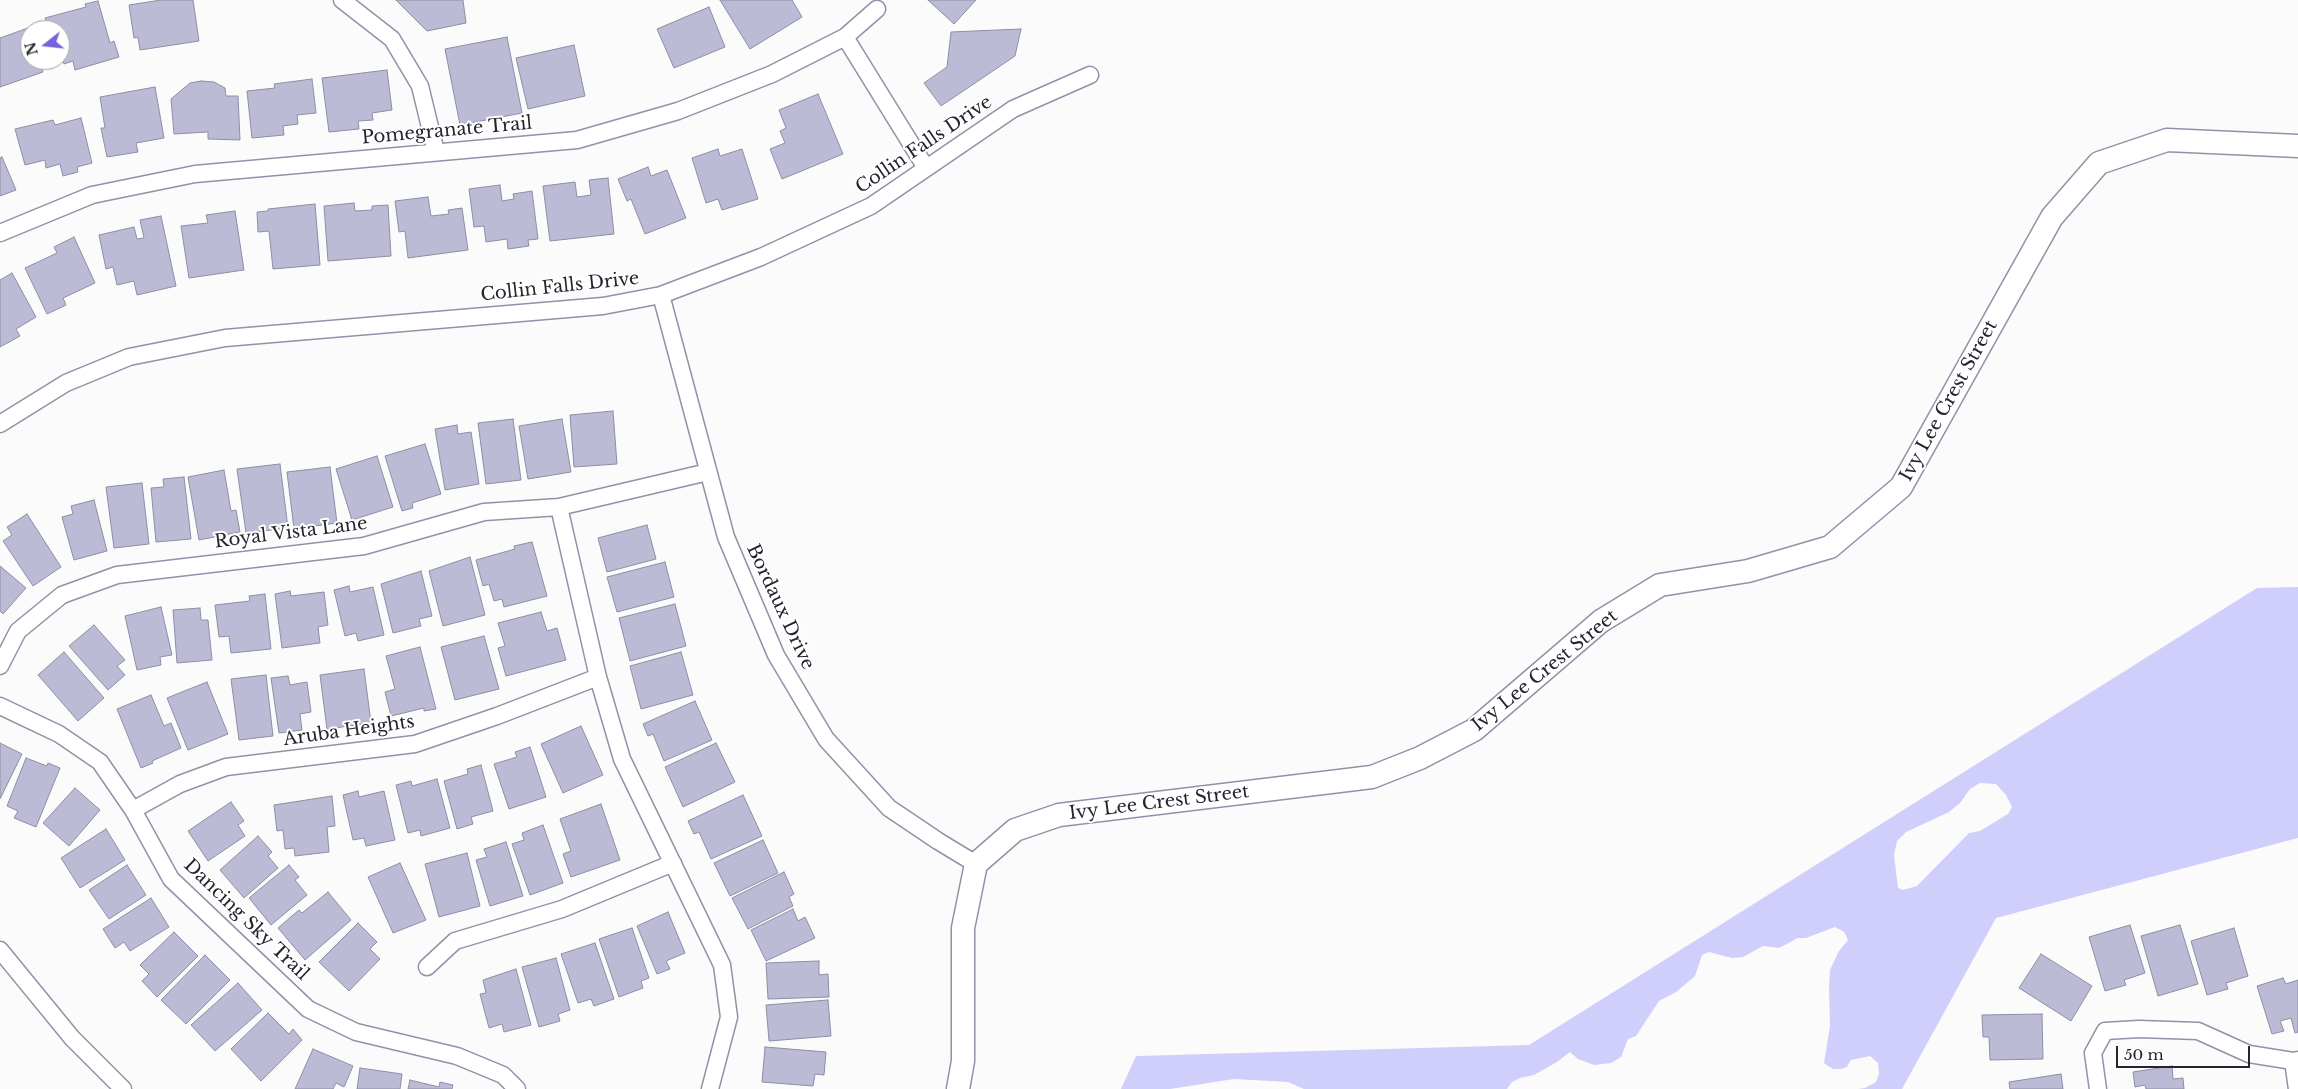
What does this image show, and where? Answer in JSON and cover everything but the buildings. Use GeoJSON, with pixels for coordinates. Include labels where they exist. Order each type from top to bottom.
{"type":"FeatureCollection","features":[{"type":"Feature","properties":{"kind":"street"},"geometry":{"type":"LineString","coordinates":[[342,0],[392,39],[420,86],[436,152]]}},
{"type":"Feature","properties":{"kind":"street","name":"Pomegranate Trail"},"geometry":{"type":"LineString","coordinates":[[0,233],[92,195],[195,174],[577,140],[678,111],[772,74],[845,37],[877,9]]}},
{"type":"Feature","properties":{"kind":"street"},"geometry":{"type":"LineString","coordinates":[[845,37],[926,168]]}},
{"type":"Feature","properties":{"kind":"street","name":"Collin Falls Drive"},"geometry":{"type":"LineString","coordinates":[[0,424],[66,383],[129,357],[225,338],[603,306],[661,294],[762,257],[871,206],[1014,109],[1090,75]]}},
{"type":"Feature","properties":{"kind":"street","name":"Ivy Lee Crest Street"},"geometry":{"type":"LineString","coordinates":[[976,864],[1015,830],[1059,815],[1372,777],[1420,758],[1474,730],[1601,621],[1660,585],[1748,570],[1830,547],[1901,487],[2052,218],[2099,163],[2167,140],[2298,146]]}},
{"type":"Feature","properties":{"kind":"street","name":"Bordaux Drive"},"geometry":{"type":"LineString","coordinates":[[661,294],[726,537],[776,655],[826,739],[889,808],[976,864]]}},
{"type":"Feature","properties":{"kind":"street","name":"Royal Vista Lane"},"geometry":{"type":"LineString","coordinates":[[0,666],[18,631],[62,595],[117,575],[364,546],[484,512],[559,507],[708,472]]}},
{"type":"Feature","properties":{"kind":"street"},"geometry":{"type":"LineString","coordinates":[[559,507],[598,677],[622,759],[722,965],[729,1017],[710,1089]]}},
{"type":"Feature","properties":{"kind":"street","name":"Aruba Heights"},"geometry":{"type":"LineString","coordinates":[[133,810],[180,784],[226,768],[415,744],[497,716],[598,677]]}},
{"type":"Feature","properties":{"kind":"street","name":"Dancing Sky Trail"},"geometry":{"type":"LineString","coordinates":[[0,706],[59,734],[100,762],[133,810],[171,879],[308,1010],[356,1032],[457,1056],[503,1076],[517,1089]]}},
{"type":"Feature","properties":{"kind":"street"},"geometry":{"type":"LineString","coordinates":[[427,967],[455,941],[562,909],[673,863]]}},
{"type":"Feature","properties":{"kind":"street"},"geometry":{"type":"LineString","coordinates":[[958,1089],[963,1061],[963,928],[976,864]]}},
{"type":"Feature","properties":{"kind":"street"},"geometry":{"type":"LineString","coordinates":[[0,950],[72,1038],[123,1089]]}},
{"type":"Feature","properties":{"kind":"street"},"geometry":{"type":"LineString","coordinates":[[2098,1089],[2093,1053],[2105,1032],[2139,1029],[2198,1031],[2249,1054],[2295,1060],[2297,1089]]}},
{"type":"Feature","properties":{"kind":"shaded area"},"geometry":{"type":"Polygon","coordinates":[[[2298,587],[2298,838],[1996,918],[1902,1089],[1858,1089],[1865,1088],[1876,1082],[1879,1074],[1878,1063],[1870,1056],[1851,1060],[1847,1067],[1841,1069],[1833,1069],[1824,1063],[1830,1026],[1830,970],[1839,951],[1848,940],[1844,932],[1835,927],[1806,938],[1798,938],[1779,948],[1763,946],[1743,957],[1732,958],[1709,952],[1702,955],[1695,976],[1676,992],[1659,1001],[1636,1036],[1628,1039],[1621,1057],[1611,1063],[1594,1065],[1578,1059],[1570,1052],[1534,1075],[1512,1082],[1507,1089],[1304,1089],[1288,1082],[1234,1079],[1170,1089],[1121,1089],[1136,1056],[1529,1045],[2257,588],[2298,587]],[[1980,783],[1970,789],[1960,803],[1949,812],[1906,832],[1897,841],[1894,855],[1898,888],[1903,890],[1917,886],[1969,833],[1980,831],[2008,814],[2012,807],[2006,795],[1996,784],[1980,783]]]}}]}
